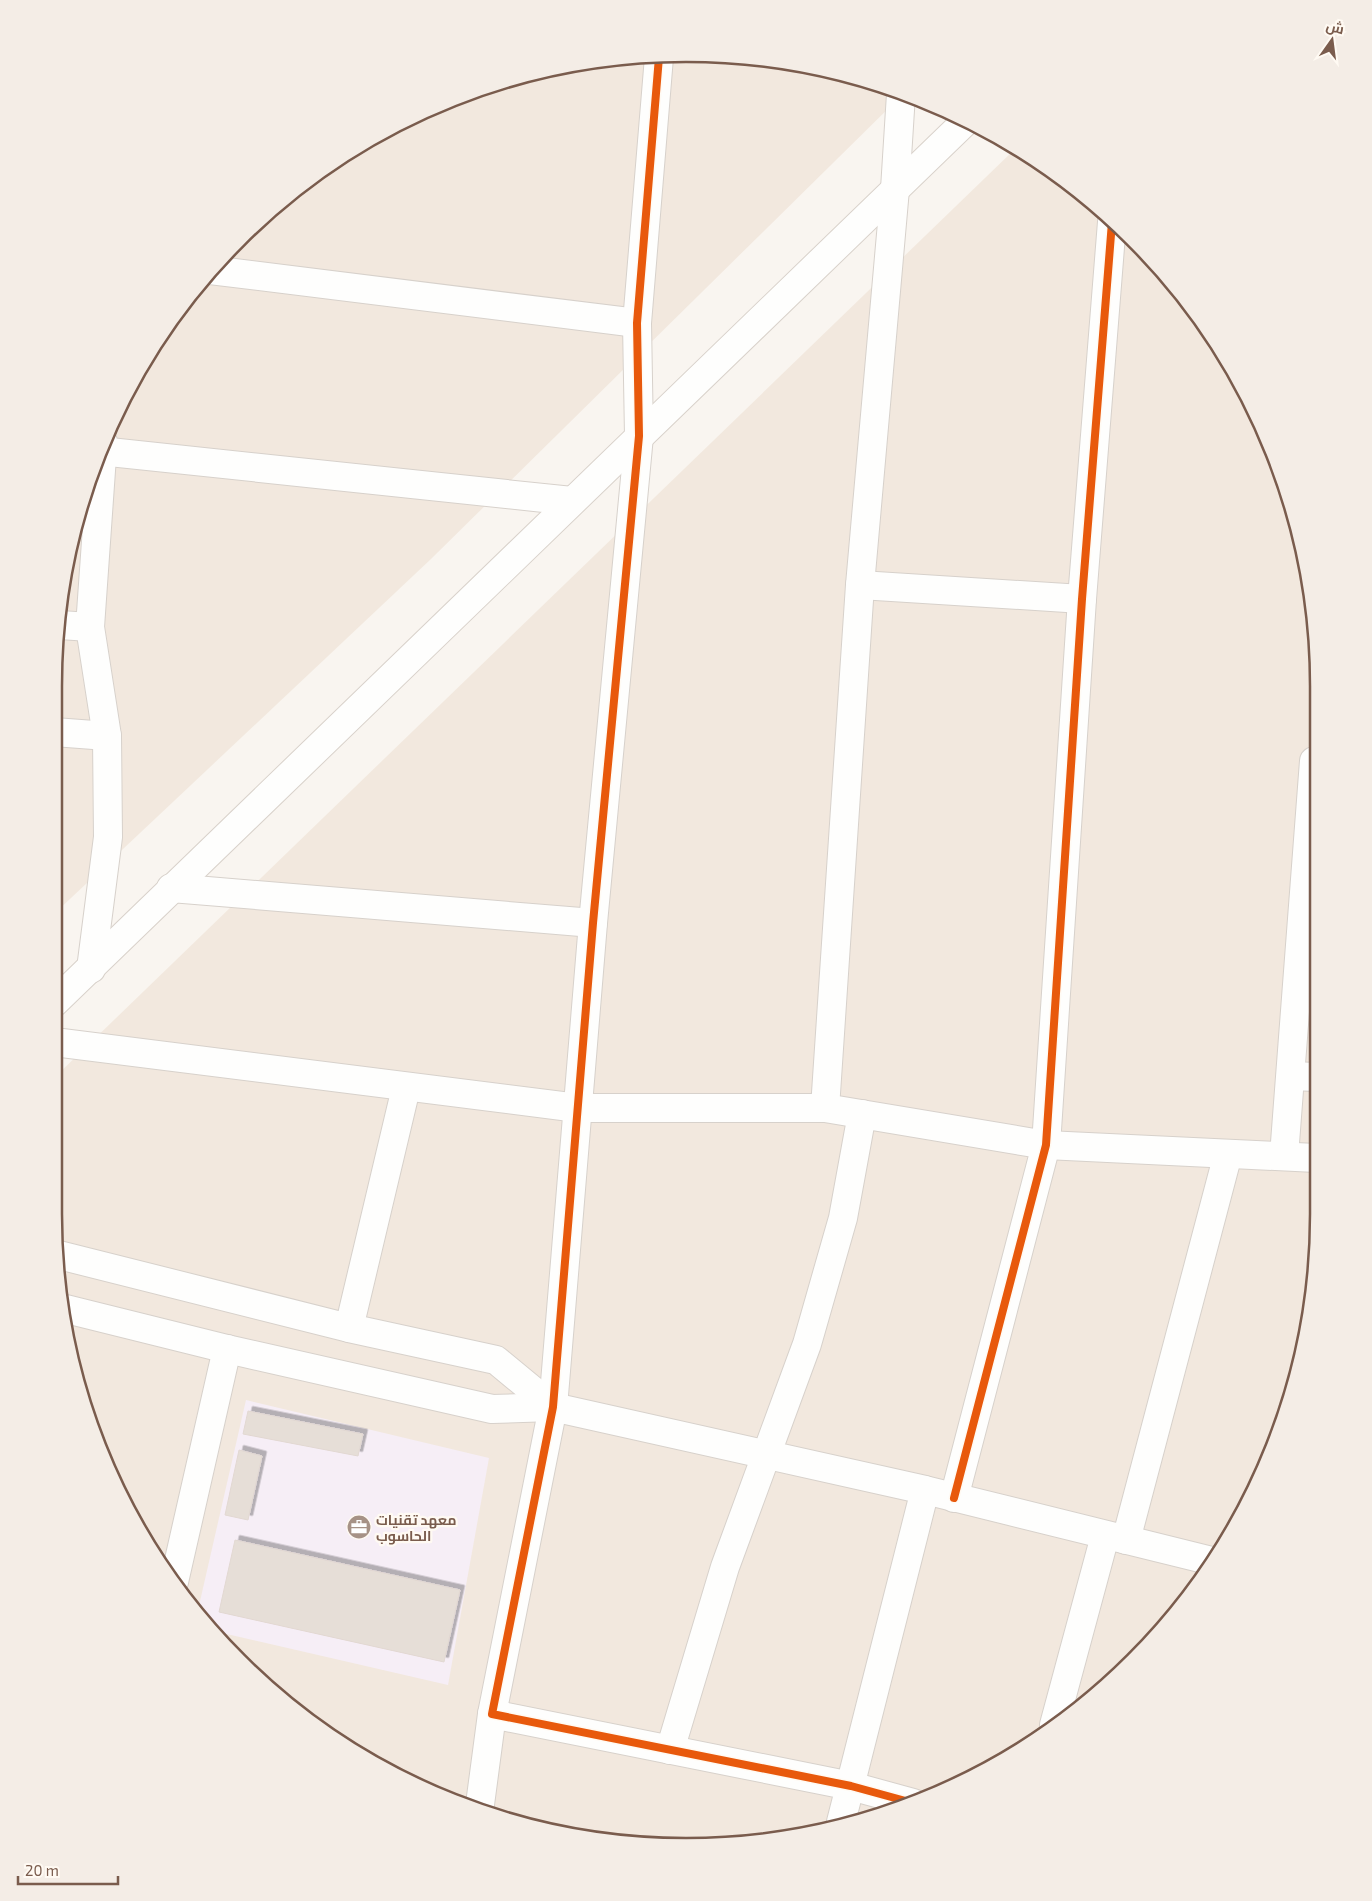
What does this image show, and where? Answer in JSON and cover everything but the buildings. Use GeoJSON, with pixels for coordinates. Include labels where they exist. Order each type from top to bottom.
{"type":"FeatureCollection","features":[{"type":"Feature","properties":{"kind":"street"},"geometry":{"type":"LineString","coordinates":[[480,1803],[492,1714],[553,1407],[593,923],[639,436],[637,323],[658,63]]}},
{"type":"Feature","properties":{"kind":"street"},"geometry":{"type":"LineString","coordinates":[[824,1108],[860,586],[895,189],[901,101]]}},
{"type":"Feature","properties":{"kind":"street"},"geometry":{"type":"LineString","coordinates":[[62,996],[171,888],[960,126]]}},
{"type":"Feature","properties":{"kind":"street"},"geometry":{"type":"LineString","coordinates":[[954,1498],[1046,1145],[1082,599],[1111,230]]}},
{"type":"Feature","properties":{"kind":"street"},"geometry":{"type":"LineString","coordinates":[[220,271],[637,323]]}},
{"type":"Feature","properties":{"kind":"street"},"geometry":{"type":"LineString","coordinates":[[109,449],[572,501]]}},
{"type":"Feature","properties":{"kind":"street"},"geometry":{"type":"LineString","coordinates":[[91,969],[108,837],[107,736],[90,627],[100,474]]}},
{"type":"Feature","properties":{"kind":"street"},"geometry":{"type":"LineString","coordinates":[[860,586],[1082,599]]}},
{"type":"Feature","properties":{"kind":"street"},"geometry":{"type":"LineString","coordinates":[[66,625],[90,627]]}},
{"type":"Feature","properties":{"kind":"street"},"geometry":{"type":"LineString","coordinates":[[62,733],[107,736]]}},
{"type":"Feature","properties":{"kind":"street"},"geometry":{"type":"LineString","coordinates":[[1284,1156],[1303,1077],[1310,876]]}},
{"type":"Feature","properties":{"kind":"street"},"geometry":{"type":"LineString","coordinates":[[171,888],[593,923]]}},
{"type":"Feature","properties":{"kind":"street"},"geometry":{"type":"LineString","coordinates":[[62,1043],[406,1088],[578,1108],[824,1108],[1046,1145],[1310,1158]]}},
{"type":"Feature","properties":{"kind":"street"},"geometry":{"type":"LineString","coordinates":[[349,1328],[406,1088]]}},
{"type":"Feature","properties":{"kind":"street"},"geometry":{"type":"LineString","coordinates":[[670,1750],[726,1567],[807,1344],[843,1218],[862,1114]]}},
{"type":"Feature","properties":{"kind":"street"},"geometry":{"type":"LineString","coordinates":[[1057,1716],[1115,1538],[1228,1154]]}},
{"type":"Feature","properties":{"kind":"street"},"geometry":{"type":"LineString","coordinates":[[64,1256],[349,1328],[496,1360],[553,1407]]}},
{"type":"Feature","properties":{"kind":"street"},"geometry":{"type":"LineString","coordinates":[[70,1310],[227,1349],[492,1409],[553,1407],[925,1490],[1205,1559]]}},
{"type":"Feature","properties":{"kind":"street"},"geometry":{"type":"LineString","coordinates":[[176,1573],[227,1349]]}},
{"type":"Feature","properties":{"kind":"street"},"geometry":{"type":"LineString","coordinates":[[842,1818],[925,1490]]}},
{"type":"Feature","properties":{"kind":"street"},"geometry":{"type":"LineString","coordinates":[[492,1714],[851,1786],[901,1800]]}},
{"type":"Feature","properties":{"kind":"shaded area"},"geometry":{"type":"Polygon","coordinates":[[[686,62],[727,64],[808,74],[897,100],[431,559],[62,906],[62,686],[64,645],[74,564],[84,525],[110,447],[146,374],[191,306],[245,245],[306,191],[374,146],[447,110],[525,84],[564,74],[645,64],[686,62]]]}},
{"type":"Feature","properties":{"kind":"shaded area"},"geometry":{"type":"Polygon","coordinates":[[[1010,154],[1066,191],[1127,245],[1181,306],[1226,374],[1262,447],[1288,525],[1298,564],[1308,645],[1310,686],[1310,1215],[1308,1256],[1298,1337],[1276,1415],[1262,1454],[1226,1527],[1181,1595],[1127,1656],[1097,1684],[1066,1710],[998,1755],[925,1791],[847,1817],[808,1827],[727,1837],[645,1837],[564,1827],[486,1805],[447,1791],[374,1755],[306,1710],[245,1656],[191,1595],[146,1527],[110,1454],[84,1376],[74,1337],[68,1296],[62,1215],[62,1070],[1010,154]]]}},
{"type":"Feature","properties":{"kind":"shaded area"},"geometry":{"type":"Polygon","coordinates":[[[246,1400],[489,1458],[448,1685],[224,1633],[199,1605],[246,1400]]]}},
{"type":"Feature","properties":{"kind":"cycle path"},"geometry":{"type":"LineString","coordinates":[[658,63],[637,323],[639,436],[593,923],[553,1407],[492,1714],[851,1786],[901,1800]]}},
{"type":"Feature","properties":{"kind":"cycle path"},"geometry":{"type":"LineString","coordinates":[[954,1498],[1046,1145],[1082,599],[1111,230]]}},
{"type":"Feature","properties":{"kind":"place","name":"معهد تقنيات الحاسوب"},"geometry":{"type":"Point","coordinates":[359,1527]}}]}
